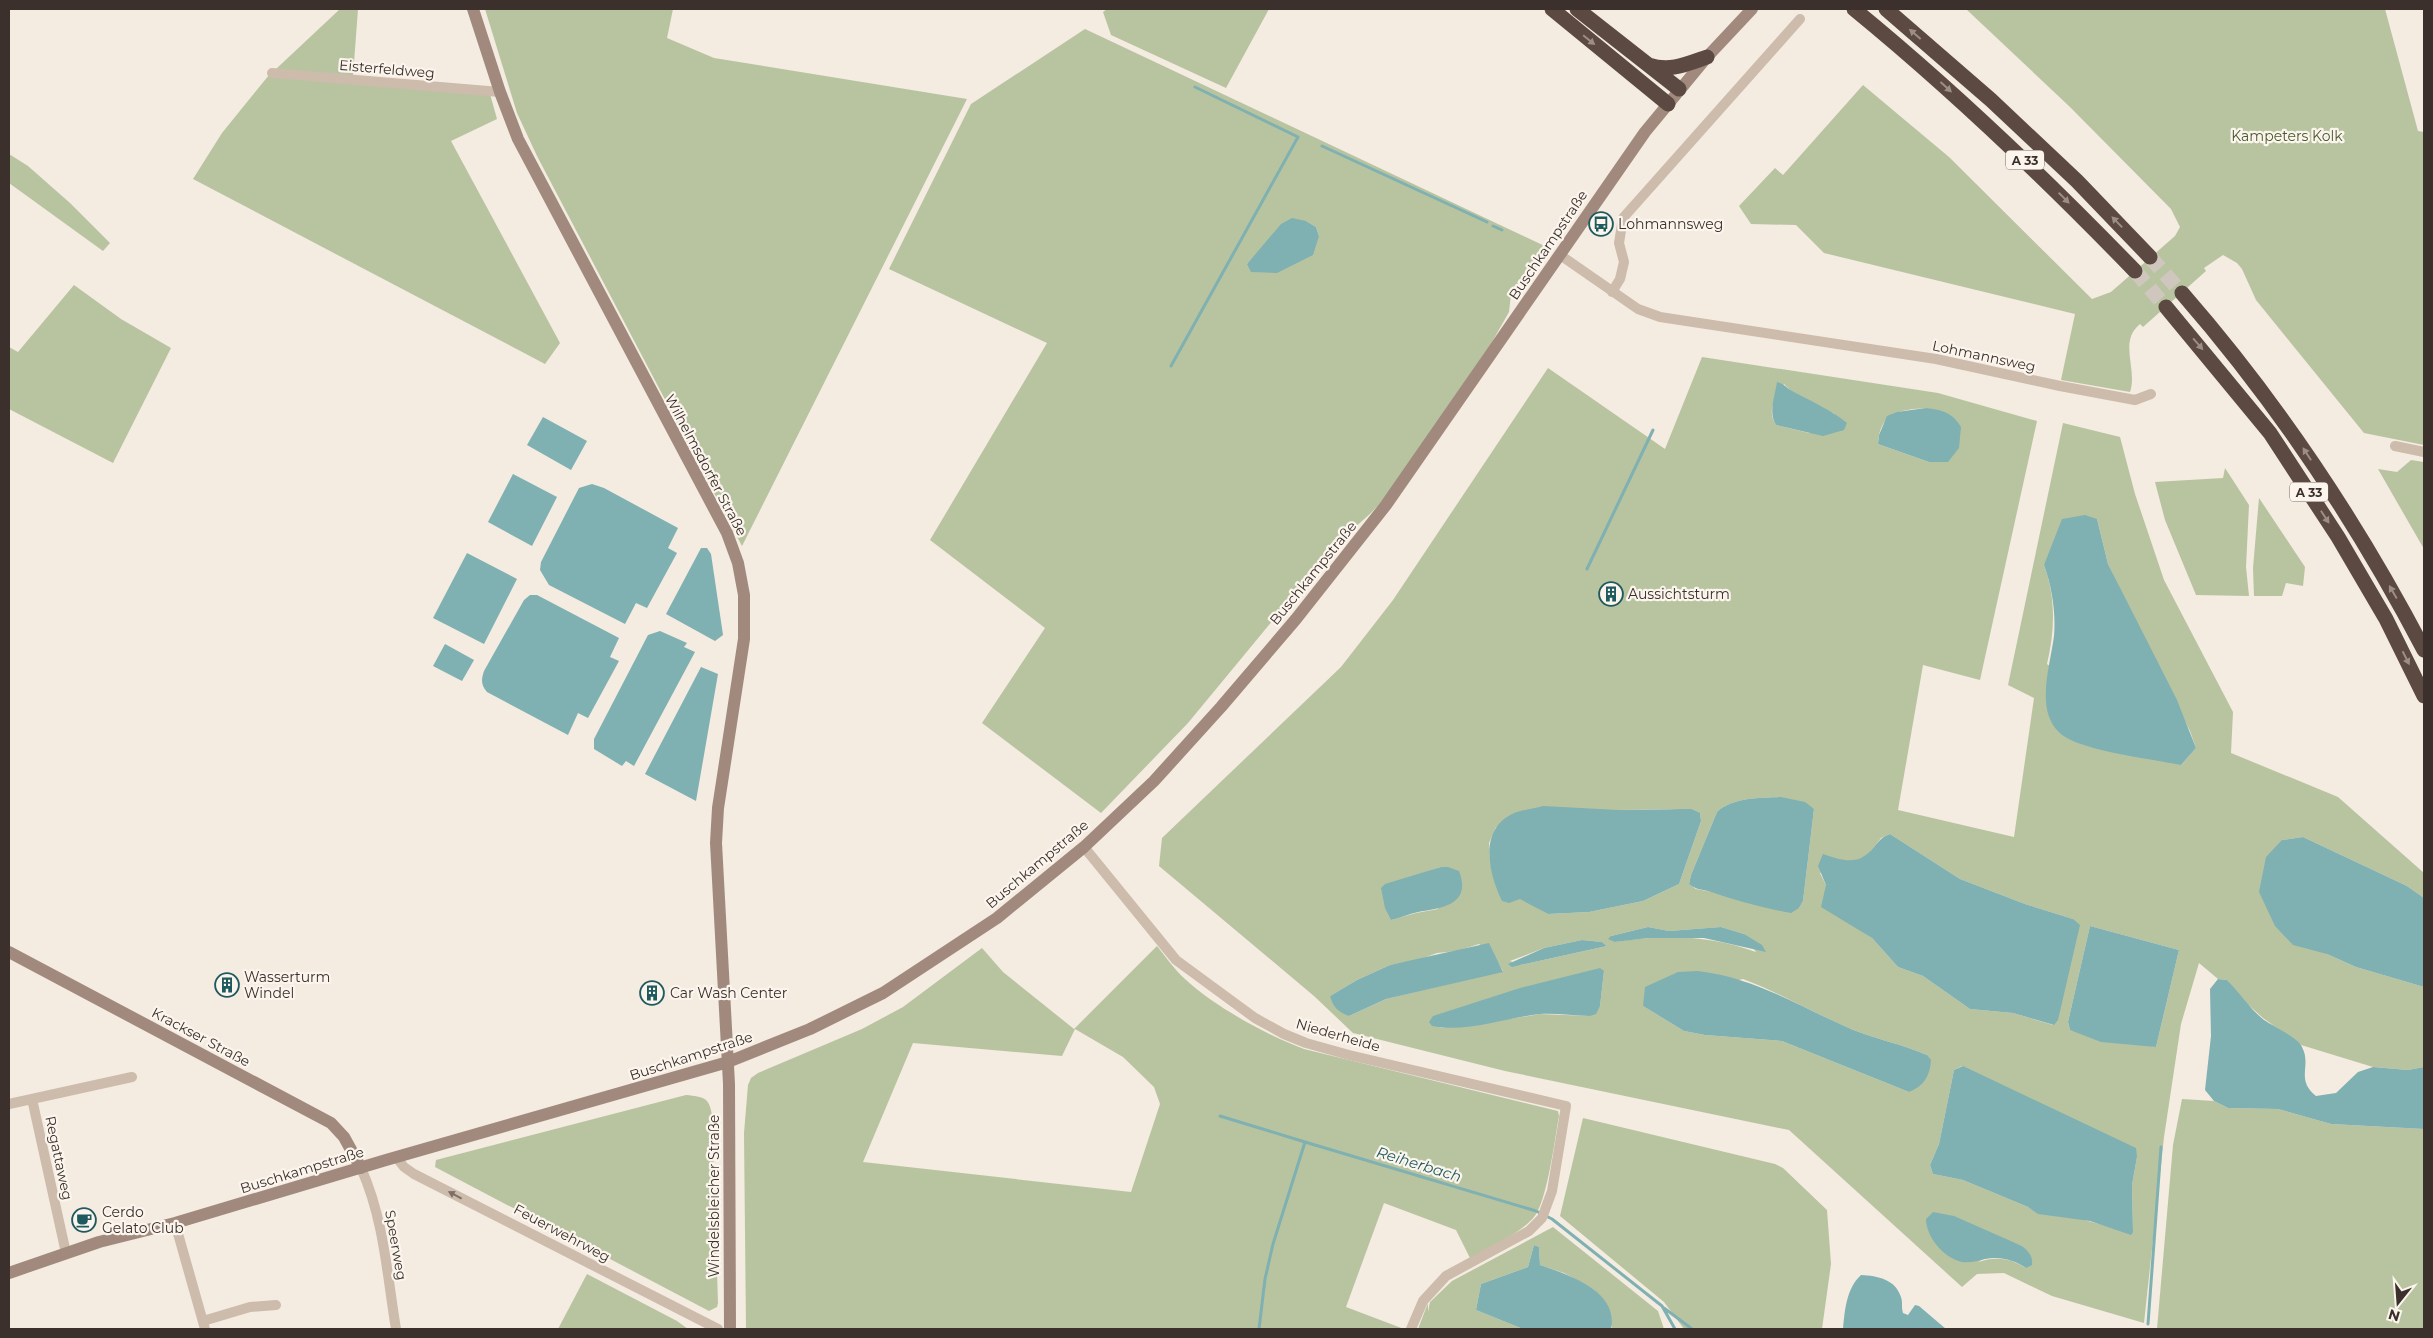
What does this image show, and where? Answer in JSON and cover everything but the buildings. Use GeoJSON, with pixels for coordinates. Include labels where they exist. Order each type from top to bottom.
{"type":"FeatureCollection","features":[{"type":"Feature","properties":{"kind":"highway"},"geometry":{"type":"LineString","coordinates":[[1552,9],[1668,104]]}},
{"type":"Feature","properties":{"kind":"highway"},"geometry":{"type":"LineString","coordinates":[[1577,9],[1679,89]]}},
{"type":"Feature","properties":{"kind":"highway","name":"A 33"},"geometry":{"type":"LineString","coordinates":[[1854,9],[1910,54],[1988,125],[2064,197],[2135,271]]}},
{"type":"Feature","properties":{"kind":"highway","name":"A 33"},"geometry":{"type":"LineString","coordinates":[[1886,9],[1991,100],[2077,181],[2150,257]]}},
{"type":"Feature","properties":{"kind":"highway"},"geometry":{"type":"LineString","coordinates":[[1645,63],[1669,69],[1707,56]]}},
{"type":"Feature","properties":{"kind":"highway","name":"A 33"},"geometry":{"type":"LineString","coordinates":[[2182,293],[2222,339],[2288,425],[2357,530],[2424,650]]}},
{"type":"Feature","properties":{"kind":"highway","name":"A 33"},"geometry":{"type":"LineString","coordinates":[[2166,307],[2270,433],[2338,537],[2386,619],[2424,696]]}},
{"type":"Feature","properties":{"kind":"main road","name":"Wilhelmsdorfer Straße"},"geometry":{"type":"LineString","coordinates":[[474,9],[500,92],[518,139],[727,533],[738,562],[744,595],[744,639],[718,808],[716,843],[722,981],[728,1062]]}},
{"type":"Feature","properties":{"kind":"main road","name":"Buschkampstraße"},"geometry":{"type":"LineString","coordinates":[[9,1273],[66,1253],[728,1062],[845,1012],[911,976],[997,918],[1084,847],[1154,781],[1221,707],[1296,618],[1386,505],[1560,255],[1609,181],[1679,89],[1707,56],[1752,9]]}},
{"type":"Feature","properties":{"kind":"main road","name":"Krackser Straße"},"geometry":{"type":"LineString","coordinates":[[9,952],[331,1124],[344,1137],[361,1168]]}},
{"type":"Feature","properties":{"kind":"main road","name":"Windelsbleicher Straße"},"geometry":{"type":"LineString","coordinates":[[728,1062],[730,1329]]}},
{"type":"Feature","properties":{"kind":"street"},"geometry":{"type":"LineString","coordinates":[[1612,292],[1620,279],[1624,262],[1619,242],[1623,218],[1800,19]]}},
{"type":"Feature","properties":{"kind":"street","name":"Eisterfeldweg"},"geometry":{"type":"LineString","coordinates":[[272,73],[500,92]]}},
{"type":"Feature","properties":{"kind":"street","name":"Lohmannsweg"},"geometry":{"type":"LineString","coordinates":[[1560,255],[1638,309],[1660,317],[1936,359],[2135,400],[2150,394]]}},
{"type":"Feature","properties":{"kind":"street"},"geometry":{"type":"LineString","coordinates":[[2395,446],[2424,452]]}},
{"type":"Feature","properties":{"kind":"street","name":"Niederheide"},"geometry":{"type":"LineString","coordinates":[[1084,847],[1176,960],[1255,1018],[1284,1034],[1306,1043],[1349,1055],[1566,1106],[1548,1207],[1542,1218],[1529,1230],[1446,1276],[1423,1301],[1411,1329]]}},
{"type":"Feature","properties":{"kind":"street"},"geometry":{"type":"LineString","coordinates":[[9,1104],[132,1077]]}},
{"type":"Feature","properties":{"kind":"street","name":"Regattaweg"},"geometry":{"type":"LineString","coordinates":[[32,1099],[66,1253]]}},
{"type":"Feature","properties":{"kind":"street","name":"Feuerwehrweg"},"geometry":{"type":"LineString","coordinates":[[396,1157],[404,1167],[414,1174],[718,1329]]}},
{"type":"Feature","properties":{"kind":"street","name":"Speerweg"},"geometry":{"type":"LineString","coordinates":[[361,1168],[375,1205],[390,1277],[396,1329]]}},
{"type":"Feature","properties":{"kind":"street"},"geometry":{"type":"LineString","coordinates":[[175,1223],[204,1325],[250,1307],[276,1305]]}},
{"type":"Feature","properties":{"kind":"green space"},"geometry":{"type":"Polygon","coordinates":[[[340,9],[358,9],[353,76],[276,69],[340,9]]]}},
{"type":"Feature","properties":{"kind":"green space"},"geometry":{"type":"Polygon","coordinates":[[[485,9],[673,9],[667,38],[714,58],[967,99],[742,546],[537,156],[517,113],[485,9]]]}},
{"type":"Feature","properties":{"kind":"green space"},"geometry":{"type":"Polygon","coordinates":[[[1107,9],[1269,9],[1226,88],[1111,35],[1103,12],[1107,9]]]}},
{"type":"Feature","properties":{"kind":"green space","name":"Kampeters Kolk"},"geometry":{"type":"Polygon","coordinates":[[[1966,9],[2385,9],[2418,131],[2424,132],[2424,445],[2364,433],[2256,300],[2242,269],[2237,263],[2223,255],[2204,268],[2206,271],[2143,327],[2140,324],[2134,331],[2129,347],[2132,374],[2130,392],[2061,380],[2075,314],[1824,253],[1796,225],[1751,224],[1739,206],[1775,168],[1783,175],[1863,85],[1949,157],[2092,299],[2111,292],[2175,236],[2180,227],[2171,209],[2070,107],[1966,9]]]}},
{"type":"Feature","properties":{"kind":"green space"},"geometry":{"type":"Polygon","coordinates":[[[1085,29],[1549,248],[1537,267],[1531,269],[1511,294],[1509,312],[1492,342],[1385,498],[1334,546],[1188,723],[1101,813],[982,723],[1045,628],[930,540],[1047,343],[889,269],[971,104],[1085,29]],[[1306,221],[1261,249],[1247,264],[1319,236],[1316,227],[1306,221]]]}},
{"type":"Feature","properties":{"kind":"green space"},"geometry":{"type":"Polygon","coordinates":[[[269,75],[490,94],[497,119],[451,141],[560,343],[545,364],[193,179],[222,133],[269,75]]]}},
{"type":"Feature","properties":{"kind":"green space"},"geometry":{"type":"Polygon","coordinates":[[[9,154],[28,166],[70,203],[110,243],[103,251],[9,183],[9,154]]]}},
{"type":"Feature","properties":{"kind":"green space"},"geometry":{"type":"Polygon","coordinates":[[[74,285],[121,319],[171,348],[113,463],[9,409],[9,347],[18,352],[74,285]]]}},
{"type":"Feature","properties":{"kind":"green space"},"geometry":{"type":"Polygon","coordinates":[[[1702,357],[1938,393],[2037,421],[1980,680],[1923,665],[1898,810],[2014,837],[2034,698],[2008,685],[2063,423],[2120,437],[2135,494],[2164,580],[2233,712],[2231,753],[2338,797],[2424,873],[2424,898],[2407,886],[2303,837],[2282,840],[2327,954],[2356,967],[2424,987],[2424,1067],[2408,1070],[2373,1067],[2301,1045],[2263,1018],[2244,1001],[2227,980],[2218,979],[2199,963],[2181,1024],[2164,1137],[2144,1323],[2052,1296],[2004,1273],[1977,1274],[1962,1287],[1789,1130],[1505,1071],[1353,1033],[1314,996],[1159,866],[1162,838],[1341,667],[1393,600],[1548,368],[1665,449],[1702,357]],[[1784,384],[1775,399],[1772,414],[1776,425],[1809,433],[1835,414],[1791,391],[1784,384]],[[1926,408],[1899,412],[1887,419],[1883,425],[1878,444],[1929,462],[1948,462],[1926,408]],[[2097,519],[2044,565],[2051,590],[2053,626],[2047,664],[2181,765],[2196,748],[2190,731],[2108,564],[2097,519]],[[1781,797],[1731,803],[1717,812],[1689,884],[1696,889],[1799,908],[1803,901],[1814,809],[1781,797]],[[1670,809],[1618,810],[1496,827],[1489,843],[1490,864],[1520,898],[1548,914],[1589,912],[1643,901],[1679,884],[1701,821],[1700,813],[1670,809]],[[1890,834],[1881,838],[1867,856],[1820,873],[1826,885],[1857,928],[1872,938],[1898,967],[1923,976],[1970,1009],[2013,1013],[2053,1025],[2073,919],[2025,904],[1960,879],[1890,834]],[[1441,867],[1409,878],[1391,920],[1438,909],[1441,867]],[[2090,926],[2068,1022],[2070,1030],[2156,1047],[2179,950],[2090,926]],[[1648,927],[1611,936],[1615,942],[1669,937],[1704,939],[1739,946],[1756,952],[1744,934],[1721,927],[1669,931],[1648,927]],[[1582,940],[1544,948],[1510,961],[1520,965],[1607,946],[1602,942],[1582,940]],[[1479,944],[1457,951],[1437,953],[1418,960],[1390,965],[1357,980],[1330,996],[1349,1016],[1386,999],[1503,971],[1496,959],[1479,944]],[[1604,971],[1439,1028],[1474,1025],[1540,1014],[1590,1016],[1600,1006],[1604,971]],[[1743,979],[1643,1006],[1684,1031],[1705,1035],[1782,1041],[1909,1092],[1927,1055],[1851,1029],[1743,979]],[[1962,1066],[1954,1070],[1939,1144],[1930,1165],[1933,1174],[1963,1180],[2034,1211],[2080,1219],[2133,1232],[2132,1185],[2137,1157],[1962,1066]],[[2011,1242],[1978,1262],[1991,1259],[2009,1260],[2026,1268],[2022,1246],[2011,1242]]]}},
{"type":"Feature","properties":{"kind":"green space"},"geometry":{"type":"Polygon","coordinates":[[[2411,460],[2424,462],[2424,549],[2378,469],[2397,472],[2411,460]]]}},
{"type":"Feature","properties":{"kind":"green space"},"geometry":{"type":"Polygon","coordinates":[[[2225,468],[2249,505],[2246,567],[2249,596],[2196,595],[2165,520],[2155,482],[2223,478],[2225,468]]]}},
{"type":"Feature","properties":{"kind":"green space"},"geometry":{"type":"Polygon","coordinates":[[[2259,498],[2305,567],[2303,586],[2286,583],[2282,596],[2254,596],[2253,568],[2259,498]]]}},
{"type":"Feature","properties":{"kind":"green space"},"geometry":{"type":"Polygon","coordinates":[[[1157,946],[1181,975],[1210,999],[1257,1028],[1289,1043],[1304,1049],[1558,1111],[1559,1116],[1550,1169],[1539,1209],[1534,1217],[1521,1229],[1470,1258],[1456,1230],[1384,1203],[1346,1307],[1404,1329],[746,1329],[744,1133],[748,1085],[751,1078],[758,1073],[862,1029],[903,1007],[982,948],[1003,972],[1074,1029],[1157,946]],[[1075,1029],[1062,1056],[913,1043],[863,1162],[1131,1192],[1160,1104],[1154,1087],[1123,1057],[1075,1029]]]}},
{"type":"Feature","properties":{"kind":"green space"},"geometry":{"type":"Polygon","coordinates":[[[686,1095],[705,1099],[712,1115],[718,1303],[717,1307],[709,1311],[435,1167],[436,1160],[686,1095]]]}},
{"type":"Feature","properties":{"kind":"green space"},"geometry":{"type":"Polygon","coordinates":[[[2182,1099],[2214,1101],[2228,1108],[2278,1109],[2331,1124],[2424,1129],[2424,1329],[2157,1329],[2173,1145],[2182,1099]]]}},
{"type":"Feature","properties":{"kind":"green space"},"geometry":{"type":"Polygon","coordinates":[[[1583,1118],[1775,1164],[1783,1168],[1827,1210],[1831,1264],[1822,1329],[1684,1329],[1664,1302],[1560,1216],[1583,1118]]]}},
{"type":"Feature","properties":{"kind":"green space"},"geometry":{"type":"Polygon","coordinates":[[[1553,1227],[1658,1311],[1664,1329],[1611,1329],[1612,1327],[1584,1284],[1564,1273],[1540,1265],[1539,1247],[1534,1245],[1528,1267],[1481,1284],[1476,1310],[1523,1329],[1418,1329],[1428,1303],[1428,1312],[1430,1302],[1452,1281],[1553,1227]]]}},
{"type":"Feature","properties":{"kind":"green space"},"geometry":{"type":"Polygon","coordinates":[[[587,1274],[677,1321],[688,1329],[558,1329],[587,1274]]]}},
{"type":"Feature","properties":{"kind":"water"},"geometry":{"type":"Polygon","coordinates":[[[1292,218],[1306,221],[1316,227],[1319,236],[1313,255],[1277,273],[1251,272],[1247,264],[1281,224],[1292,218]]]}},
{"type":"Feature","properties":{"kind":"water"},"geometry":{"type":"Polygon","coordinates":[[[1777,382],[1841,418],[1847,423],[1844,430],[1823,436],[1776,425],[1772,410],[1777,382]]]}},
{"type":"Feature","properties":{"kind":"water"},"geometry":{"type":"Polygon","coordinates":[[[1926,408],[1950,415],[1961,427],[1959,448],[1948,462],[1929,462],[1878,444],[1879,435],[1887,416],[1897,412],[1926,408]]]}},
{"type":"Feature","properties":{"kind":"water"},"geometry":{"type":"Polygon","coordinates":[[[543,417],[587,441],[571,470],[527,445],[543,417]]]}},
{"type":"Feature","properties":{"kind":"water"},"geometry":{"type":"Polygon","coordinates":[[[513,474],[557,497],[532,546],[488,522],[513,474]]]}},
{"type":"Feature","properties":{"kind":"water"},"geometry":{"type":"Polygon","coordinates":[[[592,484],[604,488],[678,528],[668,548],[677,553],[647,608],[636,603],[625,624],[549,585],[540,570],[541,562],[579,488],[592,484]]]}},
{"type":"Feature","properties":{"kind":"water"},"geometry":{"type":"Polygon","coordinates":[[[2085,515],[2097,519],[2108,564],[2177,700],[2196,748],[2181,765],[2138,758],[2078,743],[2067,738],[2056,729],[2050,718],[2046,705],[2046,691],[2054,636],[2054,609],[2044,565],[2062,519],[2085,515]]]}},
{"type":"Feature","properties":{"kind":"water"},"geometry":{"type":"Polygon","coordinates":[[[701,548],[707,548],[711,554],[723,635],[715,641],[666,614],[701,548]]]}},
{"type":"Feature","properties":{"kind":"water"},"geometry":{"type":"Polygon","coordinates":[[[467,553],[517,579],[484,644],[433,618],[467,553]]]}},
{"type":"Feature","properties":{"kind":"water"},"geometry":{"type":"Polygon","coordinates":[[[530,595],[537,595],[619,638],[610,657],[619,661],[588,718],[578,713],[568,735],[487,692],[483,685],[484,671],[524,600],[530,595]]]}},
{"type":"Feature","properties":{"kind":"water"},"geometry":{"type":"Polygon","coordinates":[[[660,631],[687,643],[684,647],[695,652],[634,766],[626,761],[622,766],[594,749],[594,739],[648,635],[660,631]]]}},
{"type":"Feature","properties":{"kind":"water"},"geometry":{"type":"Polygon","coordinates":[[[445,644],[474,660],[462,681],[433,666],[445,644]]]}},
{"type":"Feature","properties":{"kind":"water"},"geometry":{"type":"Polygon","coordinates":[[[701,667],[718,674],[696,801],[645,774],[701,667]]]}},
{"type":"Feature","properties":{"kind":"water"},"geometry":{"type":"Polygon","coordinates":[[[1781,797],[1805,802],[1814,809],[1803,901],[1799,908],[1791,913],[1770,909],[1689,884],[1717,812],[1731,803],[1739,801],[1781,797]]]}},
{"type":"Feature","properties":{"kind":"water"},"geometry":{"type":"Polygon","coordinates":[[[1543,806],[1618,810],[1691,809],[1700,813],[1701,821],[1679,884],[1643,901],[1589,912],[1548,914],[1520,899],[1509,903],[1502,901],[1493,878],[1489,854],[1490,842],[1494,831],[1501,822],[1512,814],[1543,806]]]}},
{"type":"Feature","properties":{"kind":"water"},"geometry":{"type":"Polygon","coordinates":[[[1890,834],[1960,879],[2025,904],[2073,919],[2080,925],[2058,1020],[2054,1025],[2013,1013],[1970,1009],[1923,976],[1898,967],[1872,938],[1821,907],[1826,885],[1818,866],[1823,854],[1844,860],[1857,859],[1863,857],[1881,839],[1890,834]]]}},
{"type":"Feature","properties":{"kind":"water"},"geometry":{"type":"Polygon","coordinates":[[[2303,837],[2407,886],[2424,898],[2424,987],[2356,967],[2327,954],[2293,945],[2275,926],[2259,892],[2266,857],[2282,840],[2303,837]]]}},
{"type":"Feature","properties":{"kind":"water"},"geometry":{"type":"Polygon","coordinates":[[[1441,867],[1448,867],[1459,871],[1462,882],[1458,898],[1452,903],[1436,909],[1391,920],[1385,908],[1381,888],[1385,884],[1441,867]]]}},
{"type":"Feature","properties":{"kind":"water"},"geometry":{"type":"Polygon","coordinates":[[[2090,926],[2179,950],[2156,1047],[2101,1042],[2070,1030],[2068,1022],[2090,926]]]}},
{"type":"Feature","properties":{"kind":"water"},"geometry":{"type":"Polygon","coordinates":[[[1648,927],[1669,931],[1721,927],[1744,934],[1762,945],[1766,952],[1704,938],[1648,938],[1615,942],[1608,939],[1611,936],[1648,927]]]}},
{"type":"Feature","properties":{"kind":"water"},"geometry":{"type":"Polygon","coordinates":[[[1582,940],[1602,942],[1607,946],[1512,967],[1508,964],[1544,948],[1582,940]]]}},
{"type":"Feature","properties":{"kind":"water"},"geometry":{"type":"Polygon","coordinates":[[[1489,943],[1503,972],[1386,999],[1349,1016],[1336,1009],[1331,1000],[1330,996],[1357,980],[1390,965],[1489,943]]]}},
{"type":"Feature","properties":{"kind":"water"},"geometry":{"type":"Polygon","coordinates":[[[1600,968],[1604,971],[1600,1006],[1596,1014],[1590,1016],[1540,1014],[1459,1028],[1432,1026],[1429,1022],[1433,1016],[1520,988],[1600,968]]]}},
{"type":"Feature","properties":{"kind":"water"},"geometry":{"type":"Polygon","coordinates":[[[1698,971],[1758,986],[1851,1029],[1927,1055],[1931,1060],[1928,1076],[1919,1087],[1909,1092],[1782,1041],[1705,1035],[1684,1031],[1643,1006],[1645,987],[1678,972],[1698,971]]]}},
{"type":"Feature","properties":{"kind":"water"},"geometry":{"type":"Polygon","coordinates":[[[2218,979],[2227,980],[2264,1020],[2291,1036],[2300,1044],[2305,1054],[2306,1084],[2316,1096],[2336,1093],[2358,1072],[2373,1067],[2408,1070],[2424,1067],[2424,1129],[2331,1124],[2278,1109],[2228,1108],[2214,1101],[2205,1090],[2211,1036],[2210,989],[2218,979]]]}},
{"type":"Feature","properties":{"kind":"water"},"geometry":{"type":"Polygon","coordinates":[[[1963,1066],[2136,1148],[2137,1157],[2132,1185],[2133,1232],[2131,1235],[2090,1221],[2038,1214],[2028,1207],[1963,1180],[1933,1174],[1930,1165],[1939,1144],[1954,1070],[1963,1066]]]}},
{"type":"Feature","properties":{"kind":"water"},"geometry":{"type":"Polygon","coordinates":[[[1933,1212],[1954,1216],[2022,1246],[2030,1254],[2032,1265],[2026,1268],[2001,1258],[1968,1262],[1955,1260],[1937,1246],[1929,1233],[1926,1219],[1933,1212]]]}},
{"type":"Feature","properties":{"kind":"water"},"geometry":{"type":"Polygon","coordinates":[[[1534,1245],[1539,1247],[1540,1265],[1589,1286],[1600,1295],[1607,1304],[1611,1316],[1611,1329],[1523,1329],[1476,1310],[1481,1284],[1528,1267],[1534,1245]]]}},
{"type":"Feature","properties":{"kind":"water"},"geometry":{"type":"Polygon","coordinates":[[[1861,1275],[1874,1276],[1890,1282],[1895,1286],[1901,1297],[1903,1313],[1908,1315],[1915,1305],[1919,1306],[1946,1329],[1843,1329],[1849,1293],[1861,1275]]]}},
{"type":"Feature","properties":{"kind":"waterway"},"geometry":{"type":"LineString","coordinates":[[1171,366],[1298,137],[1195,87]]}},
{"type":"Feature","properties":{"kind":"waterway"},"geometry":{"type":"LineString","coordinates":[[1322,146],[1487,222]]}},
{"type":"Feature","properties":{"kind":"waterway"},"geometry":{"type":"LineString","coordinates":[[1493,226],[1502,230]]}},
{"type":"Feature","properties":{"kind":"waterway"},"geometry":{"type":"LineString","coordinates":[[1587,569],[1653,430]]}},
{"type":"Feature","properties":{"kind":"waterway"},"geometry":{"type":"LineString","coordinates":[[1220,1116],[1305,1142]]}},
{"type":"Feature","properties":{"kind":"waterway","name":"Reiherbach"},"geometry":{"type":"LineString","coordinates":[[1259,1329],[1265,1279],[1273,1244],[1305,1142],[1536,1211],[1552,1219],[1662,1306],[1675,1329]]}},
{"type":"Feature","properties":{"kind":"waterway"},"geometry":{"type":"LineString","coordinates":[[2148,1324],[2161,1147]]}},
{"type":"Feature","properties":{"kind":"waterway"},"geometry":{"type":"LineString","coordinates":[[1664,1308],[1692,1329]]}},
{"type":"Feature","properties":{"kind":"tunnel"},"geometry":{"type":"LineString","coordinates":[[2150,257],[2182,293]]}},
{"type":"Feature","properties":{"kind":"tunnel"},"geometry":{"type":"LineString","coordinates":[[2135,271],[2166,307]]}},
{"type":"Feature","properties":{"kind":"place","name":"Lohmannsweg"},"geometry":{"type":"Point","coordinates":[1601,224]}},
{"type":"Feature","properties":{"kind":"place","name":"Aussichtsturm"},"geometry":{"type":"Point","coordinates":[1611,594]}},
{"type":"Feature","properties":{"kind":"place","name":"Wasserturm Windel"},"geometry":{"type":"Point","coordinates":[227,985]}},
{"type":"Feature","properties":{"kind":"place","name":"Car Wash Center"},"geometry":{"type":"Point","coordinates":[652,993]}},
{"type":"Feature","properties":{"kind":"place","name":"Cerdo Gelato Club"},"geometry":{"type":"Point","coordinates":[84,1220]}}]}
